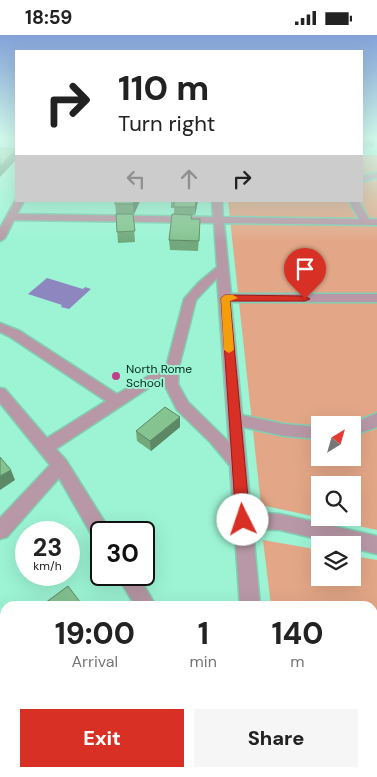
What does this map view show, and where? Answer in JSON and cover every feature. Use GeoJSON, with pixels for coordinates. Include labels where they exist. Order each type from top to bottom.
{"type":"FeatureCollection","features":[{"type":"Feature","properties":{"kind":"street"},"geometry":{"type":"LineString","coordinates":[[363,178],[377,175]]}},
{"type":"Feature","properties":{"kind":"street"},"geometry":{"type":"LineString","coordinates":[[0,239],[18,202]]}},
{"type":"Feature","properties":{"kind":"street"},"geometry":{"type":"LineString","coordinates":[[217,202],[250,601]]}},
{"type":"Feature","properties":{"kind":"street"},"geometry":{"type":"LineString","coordinates":[[355,202],[366,222]]}},
{"type":"Feature","properties":{"kind":"street"},"geometry":{"type":"LineString","coordinates":[[11,217],[377,222]]}},
{"type":"Feature","properties":{"kind":"street"},"geometry":{"type":"LineString","coordinates":[[223,267],[202,285],[190,299],[178,343],[171,384],[182,406],[216,438],[239,465]]}},
{"type":"Feature","properties":{"kind":"street"},"geometry":{"type":"LineString","coordinates":[[225,298],[377,298]]}},
{"type":"Feature","properties":{"kind":"street"},"geometry":{"type":"LineString","coordinates":[[0,327],[15,334],[116,401]]}},
{"type":"Feature","properties":{"kind":"street"},"geometry":{"type":"LineString","coordinates":[[46,447],[155,378],[172,374]]}},
{"type":"Feature","properties":{"kind":"street"},"geometry":{"type":"LineString","coordinates":[[0,393],[60,465],[95,521]]}},
{"type":"Feature","properties":{"kind":"street"},"geometry":{"type":"LineString","coordinates":[[235,419],[284,430],[311,432]]}},
{"type":"Feature","properties":{"kind":"street"},"geometry":{"type":"LineString","coordinates":[[361,427],[377,419]]}},
{"type":"Feature","properties":{"kind":"street"},"geometry":{"type":"LineString","coordinates":[[0,531],[60,465]]}},
{"type":"Feature","properties":{"kind":"street"},"geometry":{"type":"LineString","coordinates":[[243,520],[280,522],[377,545]]}},
{"type":"Feature","properties":{"kind":"street"},"geometry":{"type":"LineString","coordinates":[[134,586],[143,601]]}},
{"type":"Feature","properties":{"kind":"shaded area"},"geometry":{"type":"Polygon","coordinates":[[[363,173],[377,173],[377,530],[358,526],[361,526],[361,476],[311,476],[311,516],[261,505],[228,202],[363,202],[363,173]]]}},
{"type":"Feature","properties":{"kind":"shaded area"},"geometry":{"type":"Polygon","coordinates":[[[47,278],[83,289],[85,287],[91,289],[69,309],[28,294],[47,278]]]}},
{"type":"Feature","properties":{"kind":"shaded area"},"geometry":{"type":"Polygon","coordinates":[[[263,540],[311,548],[311,586],[361,586],[361,557],[377,560],[377,601],[270,601],[263,540]]]}},
{"type":"Feature","properties":{"kind":"building"},"geometry":{"type":"Polygon","coordinates":[[[115,202],[134,202],[133,204],[115,204],[115,202]]]}},
{"type":"Feature","properties":{"kind":"building"},"geometry":{"type":"Polygon","coordinates":[[[174,202],[196,202],[195,207],[174,207],[174,202]]]}},
{"type":"Feature","properties":{"kind":"building"},"geometry":{"type":"Polygon","coordinates":[[[116,214],[133,214],[135,231],[117,232],[116,214]]]}},
{"type":"Feature","properties":{"kind":"building"},"geometry":{"type":"Polygon","coordinates":[[[172,214],[192,215],[191,219],[200,219],[199,241],[169,240],[172,214]]]}},
{"type":"Feature","properties":{"kind":"building"},"geometry":{"type":"Polygon","coordinates":[[[165,407],[180,417],[150,441],[136,431],[165,407]]]}},
{"type":"Feature","properties":{"kind":"building"},"geometry":{"type":"Polygon","coordinates":[[[0,457],[11,470],[0,476],[0,457]]]}},
{"type":"Feature","properties":{"kind":"building"},"geometry":{"type":"Polygon","coordinates":[[[68,586],[79,601],[48,601],[68,586]]]}},
{"type":"Feature","properties":{"kind":"slow traffic"},"geometry":{"type":"LineString","coordinates":[[229,350],[225,298],[233,298]]}},
{"type":"Feature","properties":{"kind":"place","name":"North Rome School"},"geometry":{"type":"Point","coordinates":[116,376]}},
{"type":"Feature","properties":{"kind":"route"},"geometry":{"type":"LineString","coordinates":[[243,520],[225,298],[305,299]]}}]}
